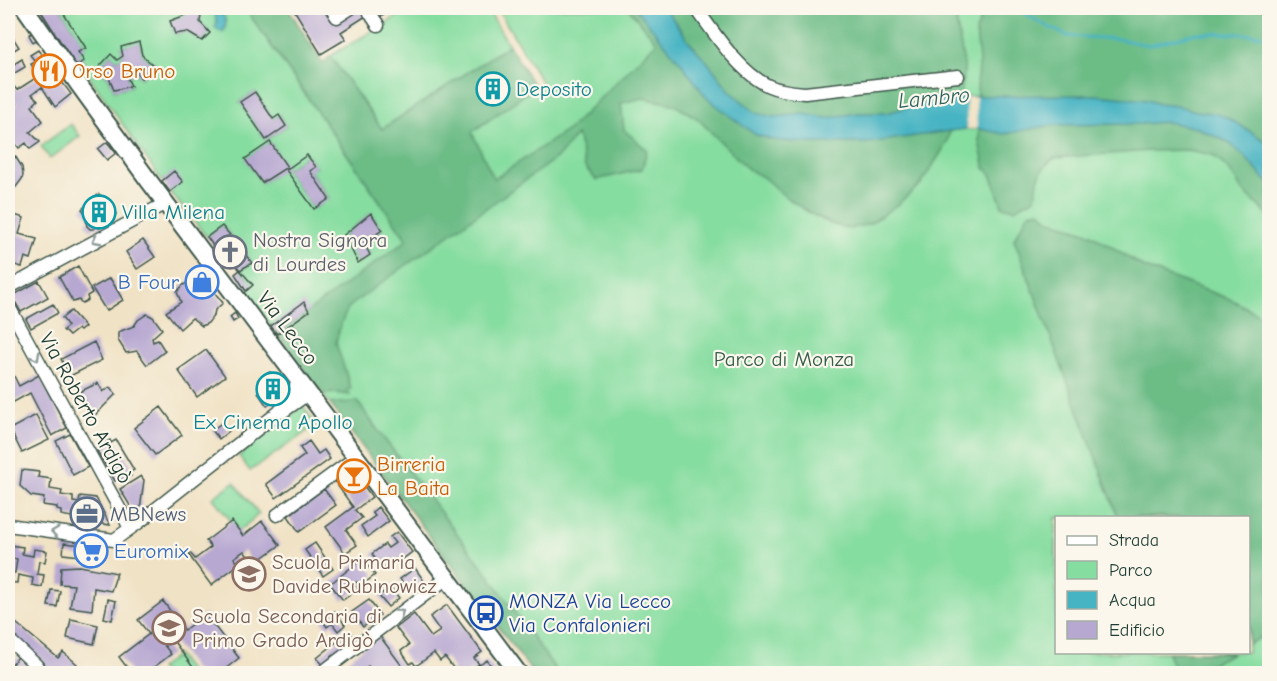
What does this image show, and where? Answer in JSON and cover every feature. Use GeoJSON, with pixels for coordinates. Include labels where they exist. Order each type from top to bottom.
{"type":"FeatureCollection","features":[{"type":"Feature","properties":{"kind":"main road","name":"Via Lecco"},"geometry":{"type":"LineString","coordinates":[[28,9],[79,85],[519,674]]}},
{"type":"Feature","properties":{"kind":"street"},"geometry":{"type":"LineString","coordinates":[[331,8],[337,16],[351,8]]}},
{"type":"Feature","properties":{"kind":"street"},"geometry":{"type":"LineString","coordinates":[[696,8],[731,55],[759,81],[788,92],[805,93],[958,76]]}},
{"type":"Feature","properties":{"kind":"street"},"geometry":{"type":"LineString","coordinates":[[370,13],[378,25]]}},
{"type":"Feature","properties":{"kind":"street"},"geometry":{"type":"LineString","coordinates":[[8,288],[166,202]]}},
{"type":"Feature","properties":{"kind":"street","name":"Via Roberto Ardigò"},"geometry":{"type":"LineString","coordinates":[[8,305],[130,528]]}},
{"type":"Feature","properties":{"kind":"street"},"geometry":{"type":"LineString","coordinates":[[8,525],[114,540],[266,422],[304,387]]}},
{"type":"Feature","properties":{"kind":"street"},"geometry":{"type":"LineString","coordinates":[[277,515],[356,457]]}},
{"type":"Feature","properties":{"kind":"street"},"geometry":{"type":"LineString","coordinates":[[320,674],[447,578]]}},
{"type":"Feature","properties":{"kind":"street"},"geometry":{"type":"LineString","coordinates":[[8,639],[36,665],[41,674]]}},
{"type":"Feature","properties":{"kind":"green space","name":"Parco di Monza"},"geometry":{"type":"Polygon","coordinates":[[[187,8],[186,15],[170,21],[175,34],[187,32],[202,41],[210,33],[200,22],[202,8],[245,8],[407,240],[472,132],[535,87],[543,84],[497,8],[1269,8],[1269,673],[533,673],[277,334],[309,311],[271,326],[246,291],[253,285],[240,270],[252,263],[242,250],[244,246],[241,241],[236,239],[224,247],[221,241],[230,235],[222,226],[207,237],[170,192],[174,172],[162,181],[86,72],[84,61],[78,52],[85,47],[61,9],[187,8]],[[139,43],[121,47],[123,56],[117,60],[111,54],[99,67],[109,78],[114,90],[131,86],[127,77],[136,72],[141,78],[153,65],[142,55],[139,43]],[[255,92],[240,102],[266,140],[286,126],[279,115],[273,119],[255,92]],[[270,142],[246,159],[262,183],[286,167],[270,142]],[[307,155],[286,170],[314,209],[329,198],[310,171],[316,167],[307,155]],[[371,213],[344,235],[358,263],[370,255],[364,243],[382,230],[371,213]]]}},
{"type":"Feature","properties":{"kind":"green space"},"geometry":{"type":"Polygon","coordinates":[[[245,8],[288,8],[323,64],[330,56],[382,129],[509,45],[535,87],[472,132],[494,179],[569,129],[657,42],[628,8],[954,8],[964,72],[947,142],[921,184],[871,223],[850,229],[831,224],[787,198],[763,177],[748,169],[697,118],[673,104],[643,98],[621,103],[624,130],[647,150],[642,169],[596,180],[585,167],[576,135],[559,156],[348,308],[336,343],[351,389],[347,390],[350,395],[323,394],[277,334],[407,240],[245,8]]]}},
{"type":"Feature","properties":{"kind":"green space"},"geometry":{"type":"Polygon","coordinates":[[[411,8],[487,8],[509,45],[382,130],[330,56],[411,8]]]}},
{"type":"Feature","properties":{"kind":"green space"},"geometry":{"type":"Polygon","coordinates":[[[979,8],[1269,8],[1269,216],[1243,191],[1229,170],[1213,155],[1188,150],[1055,158],[1042,170],[1035,198],[1015,209],[1002,206],[991,174],[985,168],[979,142],[977,77],[979,60],[976,32],[980,21],[979,8]]]}},
{"type":"Feature","properties":{"kind":"green space"},"geometry":{"type":"Polygon","coordinates":[[[71,124],[80,136],[50,159],[41,146],[71,124]]]}},
{"type":"Feature","properties":{"kind":"green space"},"geometry":{"type":"Polygon","coordinates":[[[1040,211],[1048,219],[1091,234],[1143,267],[1232,300],[1269,320],[1269,633],[1250,643],[1250,516],[1118,516],[1014,239],[1029,213],[1040,211]]]}},
{"type":"Feature","properties":{"kind":"green space"},"geometry":{"type":"Polygon","coordinates":[[[357,401],[485,570],[558,673],[533,673],[330,404],[357,401]]]}},
{"type":"Feature","properties":{"kind":"green space"},"geometry":{"type":"Polygon","coordinates":[[[303,406],[316,425],[250,471],[239,456],[303,406]]]}},
{"type":"Feature","properties":{"kind":"green space"},"geometry":{"type":"Polygon","coordinates":[[[234,482],[259,514],[239,531],[213,498],[234,482]]]}},
{"type":"Feature","properties":{"kind":"green space"},"geometry":{"type":"Polygon","coordinates":[[[1169,654],[1231,654],[1192,673],[1176,673],[1169,654]]]}},
{"type":"Feature","properties":{"kind":"green space"},"geometry":{"type":"Polygon","coordinates":[[[177,655],[191,673],[162,673],[159,669],[177,655]]]}},
{"type":"Feature","properties":{"kind":"water"},"geometry":{"type":"Polygon","coordinates":[[[635,8],[665,8],[730,91],[756,113],[774,117],[804,114],[826,118],[858,113],[886,113],[942,98],[959,99],[978,96],[1095,95],[1147,100],[1226,117],[1269,144],[1269,184],[1228,142],[1197,128],[1167,122],[1052,125],[1004,134],[967,129],[868,143],[803,143],[773,140],[756,135],[706,97],[635,8]]]}},
{"type":"Feature","properties":{"kind":"water"},"geometry":{"type":"Polygon","coordinates":[[[223,14],[225,18],[224,31],[215,27],[217,23],[215,15],[223,14]]]}},
{"type":"Feature","properties":{"kind":"pier"},"geometry":{"type":"Polygon","coordinates":[[[966,97],[976,97],[977,129],[967,129],[966,97]]]}},
{"type":"Feature","properties":{"kind":"building"},"geometry":{"type":"Polygon","coordinates":[[[46,8],[60,8],[86,48],[78,52],[84,61],[76,66],[41,11],[46,8]]]}},
{"type":"Feature","properties":{"kind":"building"},"geometry":{"type":"Polygon","coordinates":[[[187,8],[202,8],[200,22],[210,33],[202,41],[187,32],[175,34],[170,21],[186,15],[187,8]]]}},
{"type":"Feature","properties":{"kind":"building"},"geometry":{"type":"Polygon","coordinates":[[[293,8],[329,8],[337,20],[357,8],[396,8],[377,19],[372,12],[341,32],[346,39],[321,54],[293,8]]]}},
{"type":"Feature","properties":{"kind":"building"},"geometry":{"type":"Polygon","coordinates":[[[8,30],[19,47],[8,54],[8,30]]]}},
{"type":"Feature","properties":{"kind":"building"},"geometry":{"type":"Polygon","coordinates":[[[33,32],[38,39],[33,42],[29,35],[33,32]]]}},
{"type":"Feature","properties":{"kind":"building"},"geometry":{"type":"Polygon","coordinates":[[[139,42],[142,55],[153,65],[141,78],[136,72],[127,77],[131,86],[114,90],[109,78],[99,67],[111,54],[117,60],[123,56],[121,47],[139,42]]]}},
{"type":"Feature","properties":{"kind":"building"},"geometry":{"type":"Polygon","coordinates":[[[38,50],[71,94],[55,107],[42,87],[32,94],[38,100],[32,106],[43,121],[30,132],[40,142],[30,149],[26,143],[19,148],[15,143],[8,147],[8,111],[17,104],[8,91],[8,80],[17,90],[39,76],[31,64],[36,62],[30,55],[38,50]]]}},
{"type":"Feature","properties":{"kind":"building"},"geometry":{"type":"Polygon","coordinates":[[[22,59],[25,67],[8,77],[8,68],[22,59]]]}},
{"type":"Feature","properties":{"kind":"building","name":"Deposito"},"geometry":{"type":"Polygon","coordinates":[[[495,83],[498,90],[490,94],[487,87],[495,83]]]}},
{"type":"Feature","properties":{"kind":"building"},"geometry":{"type":"Polygon","coordinates":[[[255,92],[273,119],[279,115],[286,126],[266,140],[240,102],[255,92]]]}},
{"type":"Feature","properties":{"kind":"building"},"geometry":{"type":"Polygon","coordinates":[[[107,142],[116,153],[107,160],[98,149],[107,142]]]}},
{"type":"Feature","properties":{"kind":"building"},"geometry":{"type":"Polygon","coordinates":[[[270,142],[287,167],[262,183],[245,159],[270,142]]]}},
{"type":"Feature","properties":{"kind":"building"},"geometry":{"type":"Polygon","coordinates":[[[307,155],[316,167],[310,171],[329,199],[314,209],[286,170],[307,155]]]}},
{"type":"Feature","properties":{"kind":"building"},"geometry":{"type":"Polygon","coordinates":[[[15,156],[22,167],[23,175],[16,187],[8,193],[8,160],[15,156]]]}},
{"type":"Feature","properties":{"kind":"building"},"geometry":{"type":"Polygon","coordinates":[[[174,171],[183,182],[170,192],[162,181],[174,171]]]}},
{"type":"Feature","properties":{"kind":"building","name":"Villa Milena"},"geometry":{"type":"Polygon","coordinates":[[[99,194],[116,214],[99,228],[97,226],[90,229],[86,222],[90,219],[82,209],[99,194]]]}},
{"type":"Feature","properties":{"kind":"building"},"geometry":{"type":"Polygon","coordinates":[[[8,213],[24,218],[19,234],[37,239],[31,259],[25,257],[22,267],[8,263],[8,213]]]}},
{"type":"Feature","properties":{"kind":"building"},"geometry":{"type":"Polygon","coordinates":[[[371,213],[382,230],[364,243],[370,255],[358,263],[344,235],[371,213]]]}},
{"type":"Feature","properties":{"kind":"building"},"geometry":{"type":"Polygon","coordinates":[[[222,226],[230,235],[221,241],[224,247],[236,239],[241,241],[245,246],[242,250],[252,263],[240,270],[232,260],[226,264],[207,237],[222,226]]]}},
{"type":"Feature","properties":{"kind":"building"},"geometry":{"type":"Polygon","coordinates":[[[143,240],[155,257],[137,269],[126,252],[143,240]]]}},
{"type":"Feature","properties":{"kind":"building"},"geometry":{"type":"Polygon","coordinates":[[[78,266],[92,293],[87,296],[88,300],[82,303],[79,300],[73,302],[59,277],[78,266]]]}},
{"type":"Feature","properties":{"kind":"building"},"geometry":{"type":"Polygon","coordinates":[[[240,270],[253,285],[246,291],[235,274],[240,270]]]}},
{"type":"Feature","properties":{"kind":"building"},"geometry":{"type":"Polygon","coordinates":[[[200,274],[223,303],[215,310],[208,323],[202,326],[192,318],[180,329],[166,312],[181,302],[177,292],[183,285],[200,274]]]}},
{"type":"Feature","properties":{"kind":"building"},"geometry":{"type":"Polygon","coordinates":[[[110,278],[123,300],[106,311],[92,288],[110,278]]]}},
{"type":"Feature","properties":{"kind":"building"},"geometry":{"type":"Polygon","coordinates":[[[39,281],[48,297],[21,312],[12,296],[39,281]]]}},
{"type":"Feature","properties":{"kind":"building"},"geometry":{"type":"Polygon","coordinates":[[[304,302],[309,311],[277,334],[271,326],[304,302]]]}},
{"type":"Feature","properties":{"kind":"building"},"geometry":{"type":"Polygon","coordinates":[[[53,304],[58,313],[31,328],[26,319],[53,304]]]}},
{"type":"Feature","properties":{"kind":"building"},"geometry":{"type":"Polygon","coordinates":[[[71,311],[85,327],[69,336],[63,330],[68,326],[62,318],[71,311]]]}},
{"type":"Feature","properties":{"kind":"building"},"geometry":{"type":"Polygon","coordinates":[[[235,313],[238,319],[233,322],[230,317],[235,313]]]}},
{"type":"Feature","properties":{"kind":"building"},"geometry":{"type":"Polygon","coordinates":[[[147,314],[153,317],[162,329],[152,338],[153,342],[158,340],[165,351],[147,365],[137,351],[126,353],[118,340],[118,332],[134,326],[147,314]]]}},
{"type":"Feature","properties":{"kind":"building"},"geometry":{"type":"Polygon","coordinates":[[[94,342],[102,360],[70,376],[61,359],[94,342]]]}},
{"type":"Feature","properties":{"kind":"building"},"geometry":{"type":"Polygon","coordinates":[[[206,350],[225,376],[197,397],[178,370],[206,350]]]}},
{"type":"Feature","properties":{"kind":"building","name":"Ex Cinema Apollo"},"geometry":{"type":"Polygon","coordinates":[[[270,372],[283,390],[278,393],[280,397],[267,406],[258,393],[264,389],[258,380],[270,372]]]}},
{"type":"Feature","properties":{"kind":"building"},"geometry":{"type":"Polygon","coordinates":[[[13,374],[19,386],[39,375],[67,428],[52,436],[30,393],[12,403],[8,394],[8,377],[13,374]]]}},
{"type":"Feature","properties":{"kind":"building"},"geometry":{"type":"Polygon","coordinates":[[[98,383],[103,392],[110,387],[116,394],[94,416],[79,392],[98,383]]]}},
{"type":"Feature","properties":{"kind":"building"},"geometry":{"type":"Polygon","coordinates":[[[161,407],[182,435],[155,455],[134,428],[161,407]]]}},
{"type":"Feature","properties":{"kind":"building"},"geometry":{"type":"Polygon","coordinates":[[[36,415],[49,440],[22,453],[10,429],[36,415]]]}},
{"type":"Feature","properties":{"kind":"building"},"geometry":{"type":"Polygon","coordinates":[[[223,422],[229,431],[219,439],[212,430],[223,422]]]}},
{"type":"Feature","properties":{"kind":"building"},"geometry":{"type":"Polygon","coordinates":[[[70,434],[88,467],[73,475],[56,441],[70,434]]]}},
{"type":"Feature","properties":{"kind":"building"},"geometry":{"type":"Polygon","coordinates":[[[110,440],[111,443],[116,440],[134,470],[129,473],[131,476],[122,481],[120,478],[115,481],[97,451],[102,448],[100,445],[110,440]]]}},
{"type":"Feature","properties":{"kind":"building"},"geometry":{"type":"Polygon","coordinates":[[[309,441],[318,454],[324,450],[330,459],[276,498],[266,484],[305,455],[300,448],[309,441]]]}},
{"type":"Feature","properties":{"kind":"building"},"geometry":{"type":"Polygon","coordinates":[[[22,470],[39,472],[38,477],[51,479],[50,489],[62,491],[61,495],[73,497],[73,502],[79,503],[80,496],[96,498],[110,525],[77,520],[77,518],[61,515],[57,507],[43,505],[44,498],[31,496],[20,486],[22,470]]]}},
{"type":"Feature","properties":{"kind":"building"},"geometry":{"type":"Polygon","coordinates":[[[352,470],[372,497],[355,510],[362,518],[346,530],[357,545],[345,553],[326,527],[353,507],[335,482],[352,470]]]}},
{"type":"Feature","properties":{"kind":"building"},"geometry":{"type":"Polygon","coordinates":[[[141,476],[144,480],[140,510],[135,514],[120,489],[141,476]]]}},
{"type":"Feature","properties":{"kind":"building"},"geometry":{"type":"Polygon","coordinates":[[[324,489],[336,505],[299,532],[288,516],[324,489]]]}},
{"type":"Feature","properties":{"kind":"building"},"geometry":{"type":"Polygon","coordinates":[[[378,507],[389,521],[368,537],[361,526],[375,516],[372,512],[378,507]]]}},
{"type":"Feature","properties":{"kind":"building"},"geometry":{"type":"Polygon","coordinates":[[[232,521],[243,536],[262,521],[280,545],[254,564],[244,551],[234,558],[239,564],[211,585],[188,554],[190,553],[195,559],[211,547],[206,541],[232,521]]]}},
{"type":"Feature","properties":{"kind":"building"},"geometry":{"type":"Polygon","coordinates":[[[397,532],[412,552],[399,562],[396,559],[383,569],[372,554],[385,544],[388,548],[395,543],[390,537],[397,532]]]}},
{"type":"Feature","properties":{"kind":"building"},"geometry":{"type":"Polygon","coordinates":[[[64,543],[100,547],[98,558],[63,554],[64,543]]]}},
{"type":"Feature","properties":{"kind":"building"},"geometry":{"type":"Polygon","coordinates":[[[315,543],[333,569],[323,576],[305,550],[315,543]]]}},
{"type":"Feature","properties":{"kind":"building"},"geometry":{"type":"Polygon","coordinates":[[[9,545],[23,547],[22,554],[33,556],[34,549],[47,551],[45,562],[39,561],[37,574],[44,575],[42,587],[32,585],[33,578],[18,575],[17,583],[8,582],[8,572],[15,573],[17,559],[8,557],[9,545]]]}},
{"type":"Feature","properties":{"kind":"building"},"geometry":{"type":"Polygon","coordinates":[[[362,559],[375,575],[361,586],[357,582],[354,584],[358,589],[343,600],[330,584],[362,559]]]}},
{"type":"Feature","properties":{"kind":"building"},"geometry":{"type":"Polygon","coordinates":[[[80,566],[117,573],[111,591],[94,588],[92,610],[70,607],[74,585],[60,584],[61,567],[80,566]]]}},
{"type":"Feature","properties":{"kind":"building"},"geometry":{"type":"Polygon","coordinates":[[[415,568],[424,581],[409,591],[400,579],[415,568]]]}},
{"type":"Feature","properties":{"kind":"building"},"geometry":{"type":"Polygon","coordinates":[[[390,587],[399,598],[388,607],[379,596],[390,587]]]}},
{"type":"Feature","properties":{"kind":"building"},"geometry":{"type":"Polygon","coordinates":[[[51,590],[60,591],[57,607],[48,606],[51,590]]]}},
{"type":"Feature","properties":{"kind":"building"},"geometry":{"type":"Polygon","coordinates":[[[108,599],[116,601],[112,620],[104,618],[108,599]]]}},
{"type":"Feature","properties":{"kind":"building"},"geometry":{"type":"Polygon","coordinates":[[[369,600],[380,615],[363,627],[352,612],[369,600]]]}},
{"type":"Feature","properties":{"kind":"building"},"geometry":{"type":"Polygon","coordinates":[[[163,601],[184,630],[205,614],[239,658],[219,674],[198,674],[172,639],[174,637],[170,632],[160,640],[171,654],[145,674],[132,674],[119,657],[149,634],[138,620],[163,601]]]}},
{"type":"Feature","properties":{"kind":"building"},"geometry":{"type":"Polygon","coordinates":[[[447,605],[482,652],[474,658],[479,664],[466,674],[447,674],[454,669],[445,657],[440,661],[434,653],[416,666],[413,662],[410,664],[401,651],[409,645],[396,628],[414,614],[431,637],[440,631],[430,617],[447,605]]]}},
{"type":"Feature","properties":{"kind":"building"},"geometry":{"type":"Polygon","coordinates":[[[335,611],[345,625],[338,631],[332,623],[327,627],[322,620],[335,611]]]}},
{"type":"Feature","properties":{"kind":"building"},"geometry":{"type":"Polygon","coordinates":[[[10,618],[58,658],[63,652],[77,664],[68,674],[60,670],[57,674],[43,674],[48,667],[8,632],[10,618]]]}},
{"type":"Feature","properties":{"kind":"building"},"geometry":{"type":"Polygon","coordinates":[[[71,619],[98,625],[94,644],[67,638],[71,619]]]}},
{"type":"Feature","properties":{"kind":"building"},"geometry":{"type":"Polygon","coordinates":[[[349,632],[356,640],[324,666],[317,658],[349,632]]]}},
{"type":"Feature","properties":{"kind":"building"},"geometry":{"type":"Polygon","coordinates":[[[379,635],[408,674],[374,674],[368,666],[358,674],[331,674],[379,635]]]}},
{"type":"Feature","properties":{"kind":"building"},"geometry":{"type":"Polygon","coordinates":[[[18,657],[36,674],[11,674],[15,670],[10,666],[18,657]]]}},
{"type":"Feature","properties":{"kind":"building"},"geometry":{"type":"Polygon","coordinates":[[[487,660],[497,674],[472,674],[471,671],[487,660]]]}},
{"type":"Feature","properties":{"kind":"waterway"},"geometry":{"type":"LineString","coordinates":[[1016,8],[1067,36],[1118,39],[1149,45],[1197,33],[1270,36]]}},
{"type":"Feature","properties":{"kind":"place","name":"Orso Bruno"},"geometry":{"type":"Point","coordinates":[49,71]}},
{"type":"Feature","properties":{"kind":"place","name":"Deposito"},"geometry":{"type":"Point","coordinates":[493,89]}},
{"type":"Feature","properties":{"kind":"place","name":"Villa Milena"},"geometry":{"type":"Point","coordinates":[99,212]}},
{"type":"Feature","properties":{"kind":"place","name":"Nostra Signora di Lourdes"},"geometry":{"type":"Point","coordinates":[230,252]}},
{"type":"Feature","properties":{"kind":"place","name":"B Four"},"geometry":{"type":"Point","coordinates":[202,282]}},
{"type":"Feature","properties":{"kind":"place","name":"Ex Cinema Apollo"},"geometry":{"type":"Point","coordinates":[273,389]}},
{"type":"Feature","properties":{"kind":"place","name":"Birreria La Baita"},"geometry":{"type":"Point","coordinates":[354,476]}},
{"type":"Feature","properties":{"kind":"place","name":"MBNews"},"geometry":{"type":"Point","coordinates":[87,514]}},
{"type":"Feature","properties":{"kind":"place","name":"Euromix"},"geometry":{"type":"Point","coordinates":[91,551]}},
{"type":"Feature","properties":{"kind":"place","name":"Scuola Primaria Davide Rubinowicz"},"geometry":{"type":"Point","coordinates":[249,574]}},
{"type":"Feature","properties":{"kind":"place","name":"MONZA Via Lecco Via Confalonieri"},"geometry":{"type":"Point","coordinates":[486,613]}},
{"type":"Feature","properties":{"kind":"place","name":"Scuola Secondaria di Primo Grado Ardigò"},"geometry":{"type":"Point","coordinates":[169,628]}},
{"type":"Feature","properties":{"kind":"water label","name":"Lambro"},"geometry":{"type":"Point","coordinates":[934,98]}}]}
